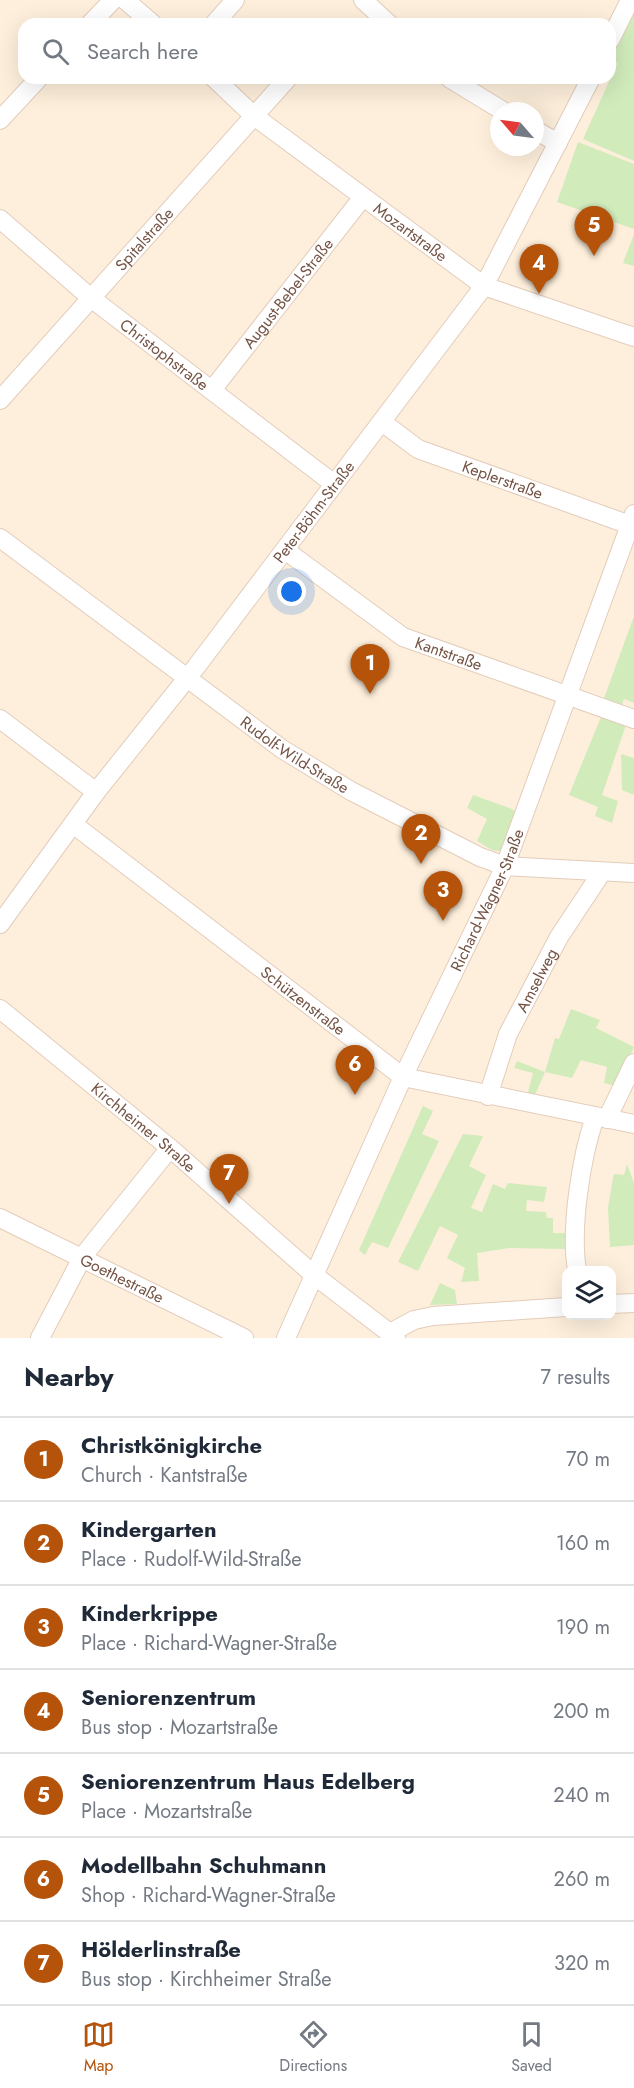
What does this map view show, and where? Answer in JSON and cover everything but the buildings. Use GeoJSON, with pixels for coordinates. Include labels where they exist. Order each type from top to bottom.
{"type":"FeatureCollection","features":[{"type":"Feature","properties":{"kind":"street"},"geometry":{"type":"LineString","coordinates":[[96,18],[113,0]]}},
{"type":"Feature","properties":{"kind":"street"},"geometry":{"type":"LineString","coordinates":[[125,0],[146,18]]}},
{"type":"Feature","properties":{"kind":"street"},"geometry":{"type":"LineString","coordinates":[[219,18],[235,0]]}},
{"type":"Feature","properties":{"kind":"street"},"geometry":{"type":"LineString","coordinates":[[363,0],[382,18]]}},
{"type":"Feature","properties":{"kind":"street"},"geometry":{"type":"LineString","coordinates":[[616,28],[630,0]]}},
{"type":"Feature","properties":{"kind":"street"},"geometry":{"type":"LineString","coordinates":[[0,120],[33,84]]}},
{"type":"Feature","properties":{"kind":"street","name":"Mozartstraße"},"geometry":{"type":"LineString","coordinates":[[220,84],[254,116],[484,286],[634,337]]}},
{"type":"Feature","properties":{"kind":"street","name":"Spitalstraße"},"geometry":{"type":"LineString","coordinates":[[0,400],[283,84]]}},
{"type":"Feature","properties":{"kind":"street"},"geometry":{"type":"LineString","coordinates":[[459,84],[490,103]]}},
{"type":"Feature","properties":{"kind":"street","name":"Peter-Böhm-Straße"},"geometry":{"type":"LineString","coordinates":[[0,923],[96,792],[285,550],[484,286],[588,84]]}},
{"type":"Feature","properties":{"kind":"street"},"geometry":{"type":"LineString","coordinates":[[544,135],[558,143]]}},
{"type":"Feature","properties":{"kind":"street","name":"August-Bebel-Straße"},"geometry":{"type":"LineString","coordinates":[[212,390],[363,197]]}},
{"type":"Feature","properties":{"kind":"street","name":"Christophstraße"},"geometry":{"type":"LineString","coordinates":[[0,219],[91,298],[334,484]]}},
{"type":"Feature","properties":{"kind":"street","name":"Keplerstraße"},"geometry":{"type":"LineString","coordinates":[[382,422],[418,449],[632,520]]}},
{"type":"Feature","properties":{"kind":"street","name":"Richard-Wagner-Straße"},"geometry":{"type":"LineString","coordinates":[[286,1338],[403,1077],[505,866],[632,520]]}},
{"type":"Feature","properties":{"kind":"street","name":"Rudolf-Wild-Straße"},"geometry":{"type":"LineString","coordinates":[[0,538],[312,769],[480,857],[505,866],[634,873]]}},
{"type":"Feature","properties":{"kind":"street","name":"Kantstraße"},"geometry":{"type":"LineString","coordinates":[[285,550],[403,637],[634,719]]}},
{"type":"Feature","properties":{"kind":"street"},"geometry":{"type":"LineString","coordinates":[[0,719],[96,792]]}},
{"type":"Feature","properties":{"kind":"street","name":"Schützenstraße"},"geometry":{"type":"LineString","coordinates":[[73,824],[403,1077],[634,1124]]}},
{"type":"Feature","properties":{"kind":"street","name":"Amselweg"},"geometry":{"type":"LineString","coordinates":[[488,1096],[508,1034],[559,937],[602,872]]}},
{"type":"Feature","properties":{"kind":"street","name":"Kirchheimer Straße"},"geometry":{"type":"LineString","coordinates":[[0,1009],[170,1148],[314,1275],[393,1335]]}},
{"type":"Feature","properties":{"kind":"street"},"geometry":{"type":"LineString","coordinates":[[576,1266],[574,1252],[582,1169],[601,1118],[634,1063]]}},
{"type":"Feature","properties":{"kind":"street"},"geometry":{"type":"LineString","coordinates":[[40,1338],[83,1256],[170,1148]]}},
{"type":"Feature","properties":{"kind":"street","name":"Goethestraße"},"geometry":{"type":"LineString","coordinates":[[0,1218],[83,1256],[244,1338]]}},
{"type":"Feature","properties":{"kind":"street"},"geometry":{"type":"LineString","coordinates":[[616,1304],[634,1303]]}},
{"type":"Feature","properties":{"kind":"street"},"geometry":{"type":"LineString","coordinates":[[393,1335],[414,1320],[433,1316],[562,1307]]}},
{"type":"Feature","properties":{"kind":"green space"},"geometry":{"type":"Polygon","coordinates":[[[634,4],[634,161],[583,139],[608,84],[616,84],[616,42],[634,4]]]}},
{"type":"Feature","properties":{"kind":"green space"},"geometry":{"type":"Polygon","coordinates":[[[578,142],[634,164],[634,229],[557,202],[578,142]]]}},
{"type":"Feature","properties":{"kind":"green space"},"geometry":{"type":"Polygon","coordinates":[[[634,234],[634,266],[623,263],[634,234]]]}},
{"type":"Feature","properties":{"kind":"green space"},"geometry":{"type":"Polygon","coordinates":[[[634,616],[634,703],[624,699],[621,707],[603,701],[634,616]]]}},
{"type":"Feature","properties":{"kind":"green space"},"geometry":{"type":"Polygon","coordinates":[[[601,717],[626,725],[602,795],[618,801],[612,823],[595,816],[598,807],[569,795],[601,717]]]}},
{"type":"Feature","properties":{"kind":"green space"},"geometry":{"type":"Polygon","coordinates":[[[621,754],[634,758],[634,795],[622,790],[621,754]]]}},
{"type":"Feature","properties":{"kind":"green space"},"geometry":{"type":"Polygon","coordinates":[[[473,795],[512,809],[518,814],[505,849],[494,850],[477,841],[487,819],[467,808],[473,795]]]}},
{"type":"Feature","properties":{"kind":"green space"},"geometry":{"type":"Polygon","coordinates":[[[571,1009],[600,1020],[596,1028],[634,1047],[616,1086],[604,1083],[607,1067],[581,1060],[572,1078],[545,1072],[555,1038],[559,1039],[571,1009]]]}},
{"type":"Feature","properties":{"kind":"green space"},"geometry":{"type":"Polygon","coordinates":[[[517,1061],[545,1072],[534,1097],[527,1096],[533,1073],[514,1068],[517,1061]]]}},
{"type":"Feature","properties":{"kind":"green space"},"geometry":{"type":"Polygon","coordinates":[[[423,1106],[433,1111],[422,1134],[439,1141],[388,1248],[372,1242],[365,1255],[359,1250],[423,1106]]]}},
{"type":"Feature","properties":{"kind":"green space"},"geometry":{"type":"Polygon","coordinates":[[[463,1134],[483,1136],[469,1166],[486,1175],[471,1208],[482,1212],[493,1184],[505,1189],[508,1183],[547,1187],[544,1202],[527,1200],[526,1211],[546,1212],[547,1218],[553,1218],[553,1233],[567,1233],[566,1249],[509,1248],[477,1253],[479,1281],[461,1282],[465,1268],[447,1258],[458,1235],[440,1226],[418,1271],[398,1262],[463,1134]]]}},
{"type":"Feature","properties":{"kind":"green space"},"geometry":{"type":"Polygon","coordinates":[[[627,1164],[634,1183],[634,1245],[610,1247],[608,1208],[613,1178],[614,1174],[624,1175],[627,1164]]]}},
{"type":"Feature","properties":{"kind":"green space"},"geometry":{"type":"Polygon","coordinates":[[[440,1283],[455,1290],[457,1304],[430,1305],[440,1283]]]}},
{"type":"Feature","properties":{"kind":"place","name":"Seniorenzentrum Haus Edelberg"},"geometry":{"type":"Point","coordinates":[594,256]}},
{"type":"Feature","properties":{"kind":"place","name":"Seniorenzentrum"},"geometry":{"type":"Point","coordinates":[539,294]}},
{"type":"Feature","properties":{"kind":"place","name":"Christkönigkirche"},"geometry":{"type":"Point","coordinates":[370,694]}},
{"type":"Feature","properties":{"kind":"place","name":"Kindergarten"},"geometry":{"type":"Point","coordinates":[421,864]}},
{"type":"Feature","properties":{"kind":"place","name":"Kinderkrippe"},"geometry":{"type":"Point","coordinates":[443,921]}},
{"type":"Feature","properties":{"kind":"place","name":"Modellbahn Schuhmann"},"geometry":{"type":"Point","coordinates":[355,1095]}},
{"type":"Feature","properties":{"kind":"place","name":"Hölderlinstraße"},"geometry":{"type":"Point","coordinates":[229,1204]}}]}
